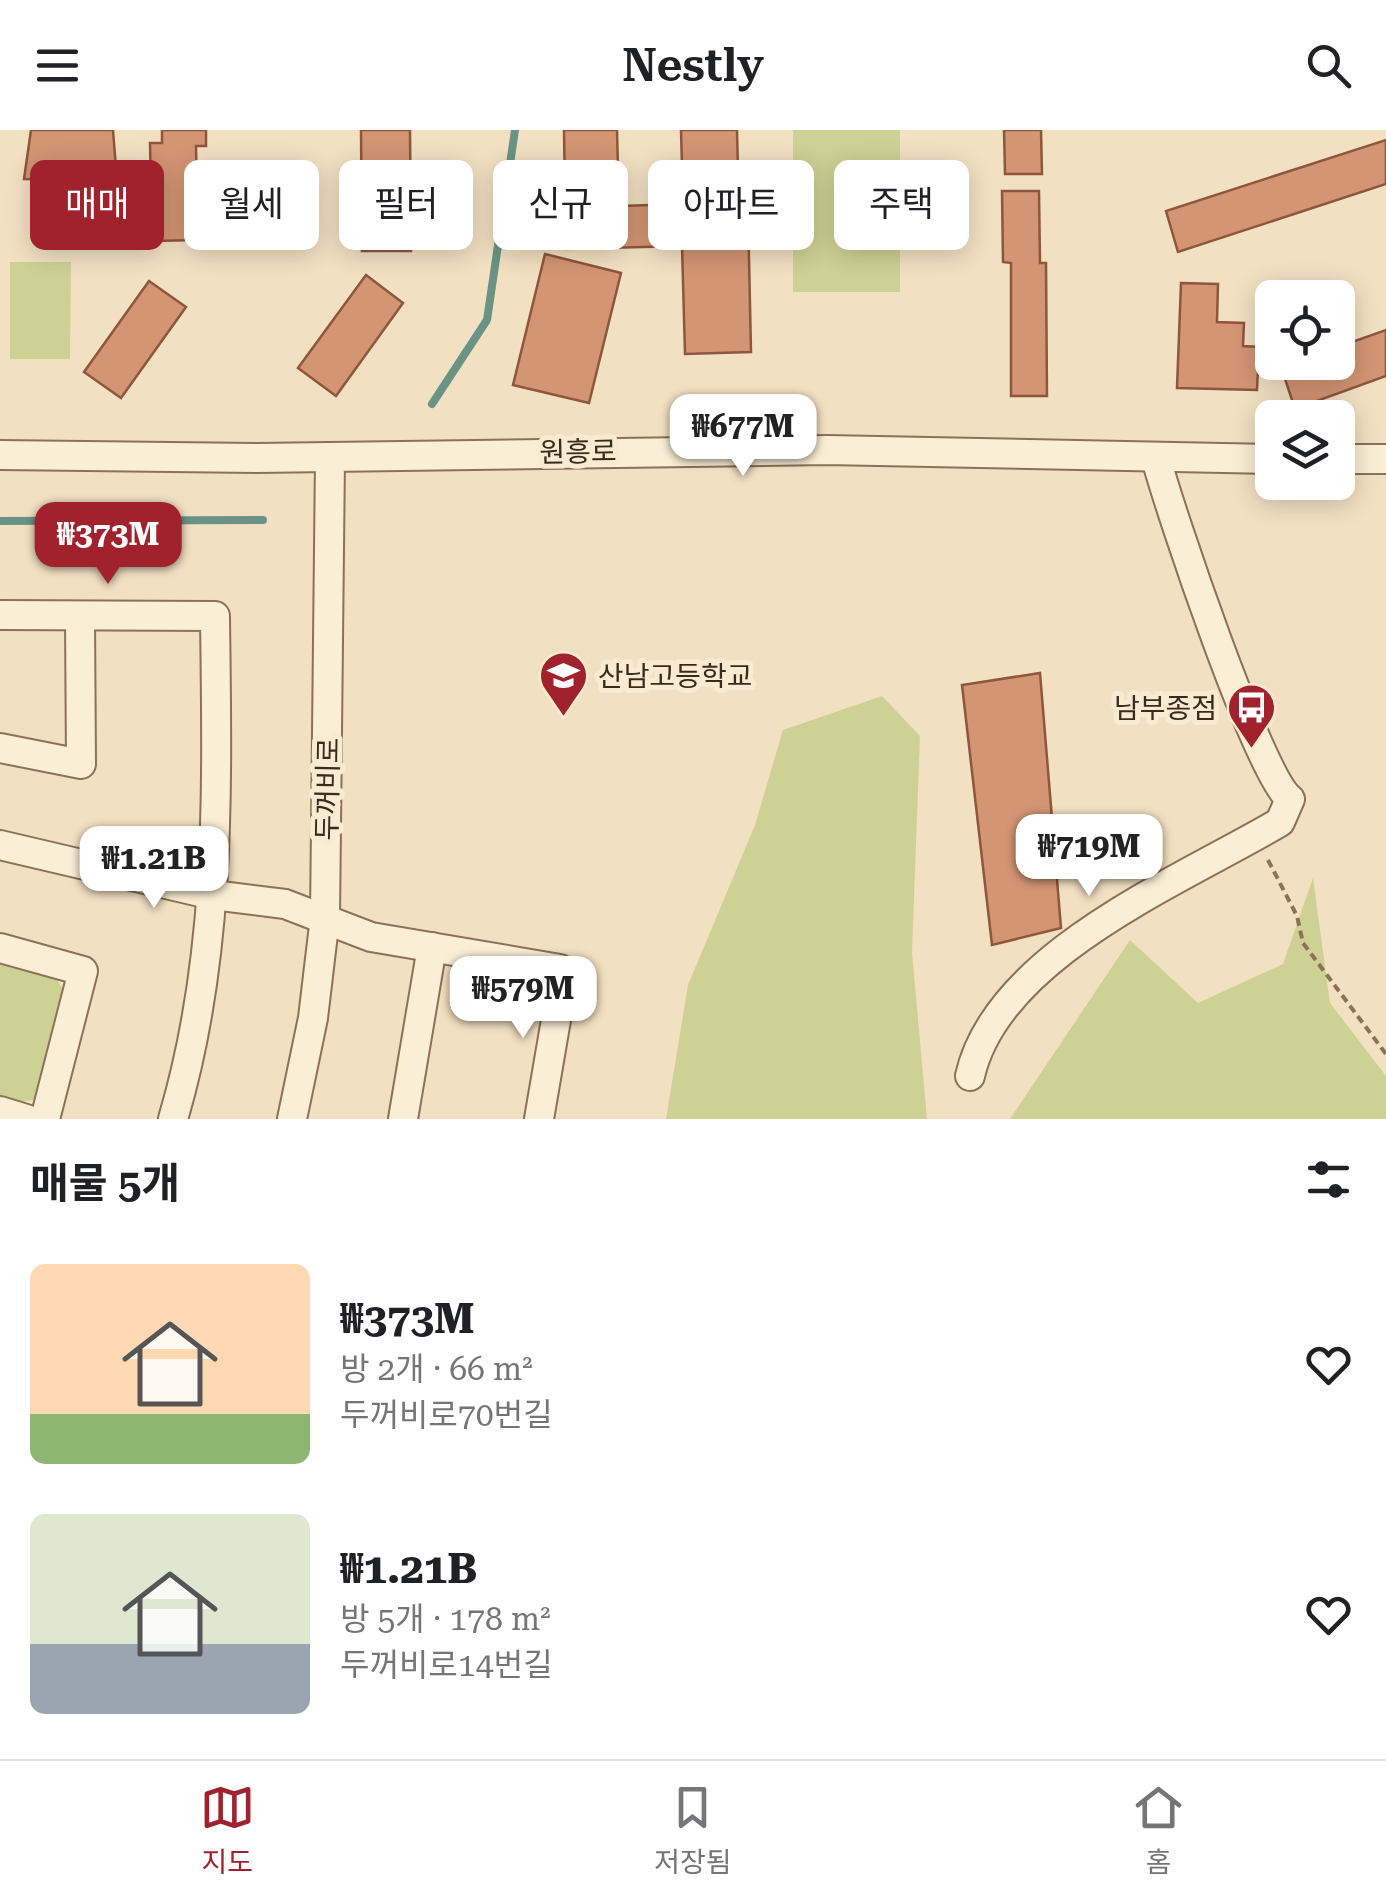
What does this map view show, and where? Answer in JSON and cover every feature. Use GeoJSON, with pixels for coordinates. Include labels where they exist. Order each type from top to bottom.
{"type":"FeatureCollection","features":[{"type":"Feature","properties":{"kind":"street","name":"원흥로"},"geometry":{"type":"LineString","coordinates":[[0,455],[330,457],[827,450],[1255,459]]}},
{"type":"Feature","properties":{"kind":"street","name":"두꺼비로"},"geometry":{"type":"LineString","coordinates":[[292,1119],[312,1018],[325,917],[330,457]]}},
{"type":"Feature","properties":{"kind":"street"},"geometry":{"type":"LineString","coordinates":[[970,1076],[981,1035],[1047,960],[1286,818],[1290,799],[1281,793],[1241,698],[1171,517],[1156,458]]}},
{"type":"Feature","properties":{"kind":"street"},"geometry":{"type":"LineString","coordinates":[[1355,459],[1386,459]]}},
{"type":"Feature","properties":{"kind":"street"},"geometry":{"type":"LineString","coordinates":[[0,615],[215,616],[214,896],[200,1010],[174,1119]]}},
{"type":"Feature","properties":{"kind":"street"},"geometry":{"type":"LineString","coordinates":[[0,748],[81,764],[80,616]]}},
{"type":"Feature","properties":{"kind":"street"},"geometry":{"type":"LineString","coordinates":[[0,845],[214,896],[285,904],[371,937],[560,970],[558,1014],[539,1119]]}},
{"type":"Feature","properties":{"kind":"street"},"geometry":{"type":"LineString","coordinates":[[403,1119],[432,947]]}},
{"type":"Feature","properties":{"kind":"street"},"geometry":{"type":"LineString","coordinates":[[0,948],[82,971],[45,1119]]}},
{"type":"Feature","properties":{"kind":"street"},"geometry":{"type":"LineString","coordinates":[[0,1111],[26,1119]]}},
{"type":"Feature","properties":{"kind":"path"},"geometry":{"type":"LineString","coordinates":[[1267,830],[1268,867],[1298,916],[1303,943],[1386,1054]]}},
{"type":"Feature","properties":{"kind":"green space"},"geometry":{"type":"Polygon","coordinates":[[[793,130],[900,130],[900,160],[834,160],[834,250],[900,250],[900,292],[793,292],[793,250],[814,250],[814,160],[793,160],[793,130]]]}},
{"type":"Feature","properties":{"kind":"green space"},"geometry":{"type":"Polygon","coordinates":[[[10,262],[71,262],[70,359],[10,359],[10,262]]]}},
{"type":"Feature","properties":{"kind":"green space"},"geometry":{"type":"Polygon","coordinates":[[[882,696],[920,736],[912,952],[927,1119],[666,1119],[688,985],[755,825],[783,730],[882,696]]]}},
{"type":"Feature","properties":{"kind":"green space"},"geometry":{"type":"Polygon","coordinates":[[[1313,878],[1330,1003],[1386,1076],[1386,1119],[1010,1119],[1130,940],[1198,1003],[1283,964],[1313,878]]]}},
{"type":"Feature","properties":{"kind":"green space"},"geometry":{"type":"Polygon","coordinates":[[[0,956],[52,970],[69,1001],[47,1097],[12,1104],[0,1099],[0,956]]]}},
{"type":"Feature","properties":{"kind":"building"},"geometry":{"type":"Polygon","coordinates":[[[31,130],[113,130],[115,160],[30,160],[30,179],[24,179],[31,130]]]}},
{"type":"Feature","properties":{"kind":"building"},"geometry":{"type":"Polygon","coordinates":[[[162,130],[206,130],[206,146],[196,146],[196,160],[184,160],[184,240],[164,241],[164,160],[150,160],[150,143],[162,143],[162,130]]]}},
{"type":"Feature","properties":{"kind":"building"},"geometry":{"type":"Polygon","coordinates":[[[361,130],[410,130],[410,160],[361,160],[361,130]]]}},
{"type":"Feature","properties":{"kind":"building"},"geometry":{"type":"Polygon","coordinates":[[[564,130],[617,130],[618,160],[564,160],[564,130]]]}},
{"type":"Feature","properties":{"kind":"building"},"geometry":{"type":"Polygon","coordinates":[[[681,130],[737,130],[738,160],[682,160],[681,130]]]}},
{"type":"Feature","properties":{"kind":"building"},"geometry":{"type":"Polygon","coordinates":[[[1004,130],[1041,130],[1042,174],[1005,174],[1004,130]]]}},
{"type":"Feature","properties":{"kind":"building"},"geometry":{"type":"Polygon","coordinates":[[[1386,140],[1386,184],[1178,252],[1166,211],[1386,140]]]}},
{"type":"Feature","properties":{"kind":"building"},"geometry":{"type":"Polygon","coordinates":[[[1002,191],[1039,191],[1040,263],[1046,263],[1047,396],[1011,396],[1011,263],[1003,262],[1002,191]]]}},
{"type":"Feature","properties":{"kind":"building"},"geometry":{"type":"Polygon","coordinates":[[[648,205],[648,247],[628,247],[628,206],[648,205]]]}},
{"type":"Feature","properties":{"kind":"building"},"geometry":{"type":"Polygon","coordinates":[[[682,250],[749,250],[751,352],[685,354],[682,250]]]}},
{"type":"Feature","properties":{"kind":"building"},"geometry":{"type":"Polygon","coordinates":[[[545,254],[621,273],[589,403],[513,385],[545,254]]]}},
{"type":"Feature","properties":{"kind":"building"},"geometry":{"type":"Polygon","coordinates":[[[366,275],[403,303],[336,396],[298,368],[366,275]]]}},
{"type":"Feature","properties":{"kind":"building"},"geometry":{"type":"Polygon","coordinates":[[[149,281],[186,307],[121,398],[84,372],[149,281]]]}},
{"type":"Feature","properties":{"kind":"building"},"geometry":{"type":"Polygon","coordinates":[[[1181,283],[1218,284],[1217,322],[1244,323],[1243,346],[1255,347],[1257,390],[1177,388],[1181,283]]]}},
{"type":"Feature","properties":{"kind":"building"},"geometry":{"type":"Polygon","coordinates":[[[1386,330],[1386,376],[1320,400],[1292,400],[1285,380],[1355,380],[1355,341],[1386,330]]]}},
{"type":"Feature","properties":{"kind":"building"},"geometry":{"type":"Polygon","coordinates":[[[1040,673],[1061,928],[992,945],[962,685],[1040,673]]]}},
{"type":"Feature","properties":{"kind":"waterway"},"geometry":{"type":"LineString","coordinates":[[432,404],[487,320],[515,130]]}},
{"type":"Feature","properties":{"kind":"waterway"},"geometry":{"type":"LineString","coordinates":[[0,521],[263,520]]}},
{"type":"Feature","properties":{"kind":"place","name":"산남고등학교"},"geometry":{"type":"Point","coordinates":[563,718]}},
{"type":"Feature","properties":{"kind":"place","name":"남부종점"},"geometry":{"type":"Point","coordinates":[1252,750]}}]}
